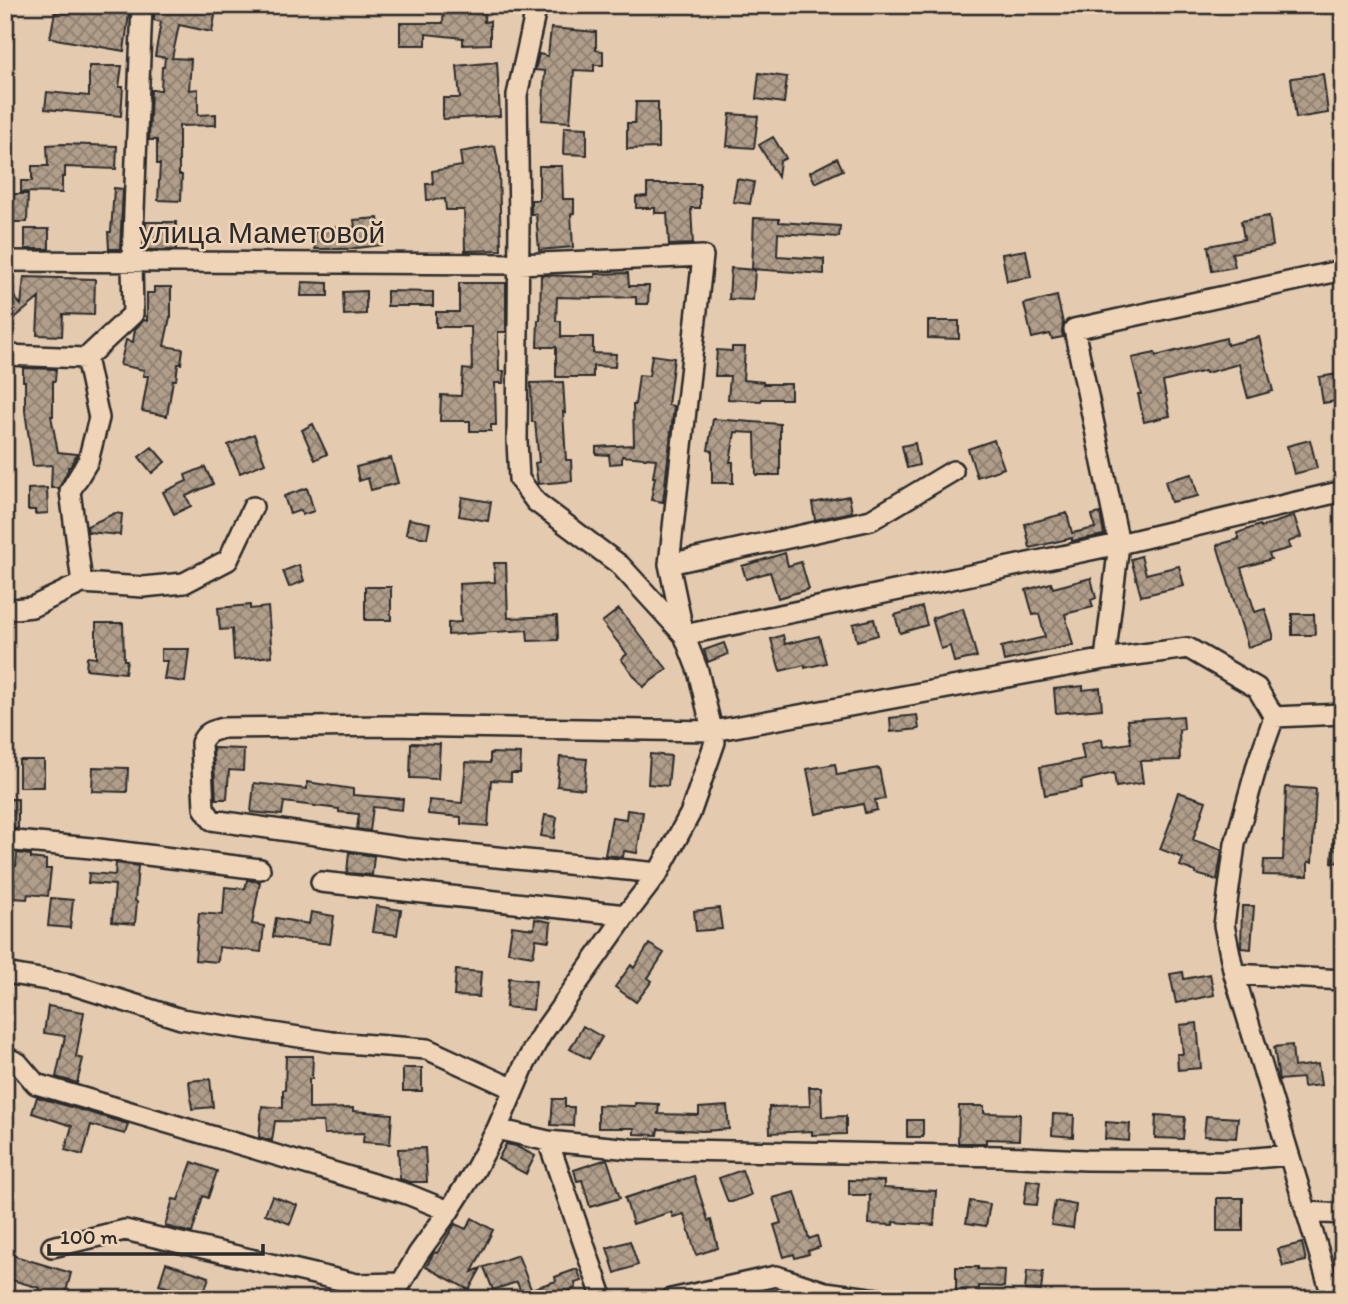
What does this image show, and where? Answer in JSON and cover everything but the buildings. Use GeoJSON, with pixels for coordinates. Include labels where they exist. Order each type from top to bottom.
{"type":"FeatureCollection","features":[{"type":"Feature","properties":{"kind":"street"},"geometry":{"type":"LineString","coordinates":[[5,355],[86,358],[133,314],[132,262],[142,5]]}},
{"type":"Feature","properties":{"kind":"street"},"geometry":{"type":"LineString","coordinates":[[537,5],[517,95],[519,479],[536,502],[620,565],[684,635]]}},
{"type":"Feature","properties":{"kind":"street","name":"улица Маметовой"},"geometry":{"type":"LineString","coordinates":[[5,261],[519,264],[703,256],[669,564]]}},
{"type":"Feature","properties":{"kind":"street"},"geometry":{"type":"LineString","coordinates":[[1105,659],[1119,544],[1074,329],[1343,270]]}},
{"type":"Feature","properties":{"kind":"street"},"geometry":{"type":"LineString","coordinates":[[82,583],[70,491],[88,461],[99,418],[86,358]]}},
{"type":"Feature","properties":{"kind":"street"},"geometry":{"type":"LineString","coordinates":[[52,1247],[125,1230],[396,1291],[475,1170],[541,1035],[658,873],[690,814],[715,742],[698,671],[684,635],[669,564],[871,520],[953,471]]}},
{"type":"Feature","properties":{"kind":"street"},"geometry":{"type":"LineString","coordinates":[[684,635],[1119,544],[1343,491]]}},
{"type":"Feature","properties":{"kind":"street"},"geometry":{"type":"LineString","coordinates":[[5,610],[32,607],[82,583],[143,587],[184,583],[228,560],[253,507]]}},
{"type":"Feature","properties":{"kind":"street"},"geometry":{"type":"LineString","coordinates":[[658,873],[405,848],[212,820],[204,808],[201,743],[210,731],[223,728],[386,726],[713,731],[1105,659],[1188,648],[1257,688],[1274,717],[1258,762],[1236,844],[1224,925],[1234,974],[1333,1299]]}},
{"type":"Feature","properties":{"kind":"street"},"geometry":{"type":"LineString","coordinates":[[1274,717],[1343,714]]}},
{"type":"Feature","properties":{"kind":"street"},"geometry":{"type":"LineString","coordinates":[[5,840],[260,869]]}},
{"type":"Feature","properties":{"kind":"street"},"geometry":{"type":"LineString","coordinates":[[321,882],[626,915]]}},
{"type":"Feature","properties":{"kind":"street"},"geometry":{"type":"LineString","coordinates":[[5,973],[70,985],[181,1019],[332,1042],[427,1049],[514,1089]]}},
{"type":"Feature","properties":{"kind":"street"},"geometry":{"type":"LineString","coordinates":[[1234,974],[1343,980]]}},
{"type":"Feature","properties":{"kind":"street"},"geometry":{"type":"LineString","coordinates":[[5,1057],[18,1063],[36,1084],[407,1194],[449,1211]]}},
{"type":"Feature","properties":{"kind":"street"},"geometry":{"type":"LineString","coordinates":[[496,1129],[548,1140],[631,1149],[1086,1160],[1223,1161],[1288,1155]]}},
{"type":"Feature","properties":{"kind":"street"},"geometry":{"type":"LineString","coordinates":[[548,1140],[603,1299]]}},
{"type":"Feature","properties":{"kind":"street"},"geometry":{"type":"LineString","coordinates":[[1306,1212],[1343,1214]]}},
{"type":"Feature","properties":{"kind":"street"},"geometry":{"type":"LineString","coordinates":[[671,1299],[776,1276],[825,1292],[877,1299]]}}]}
